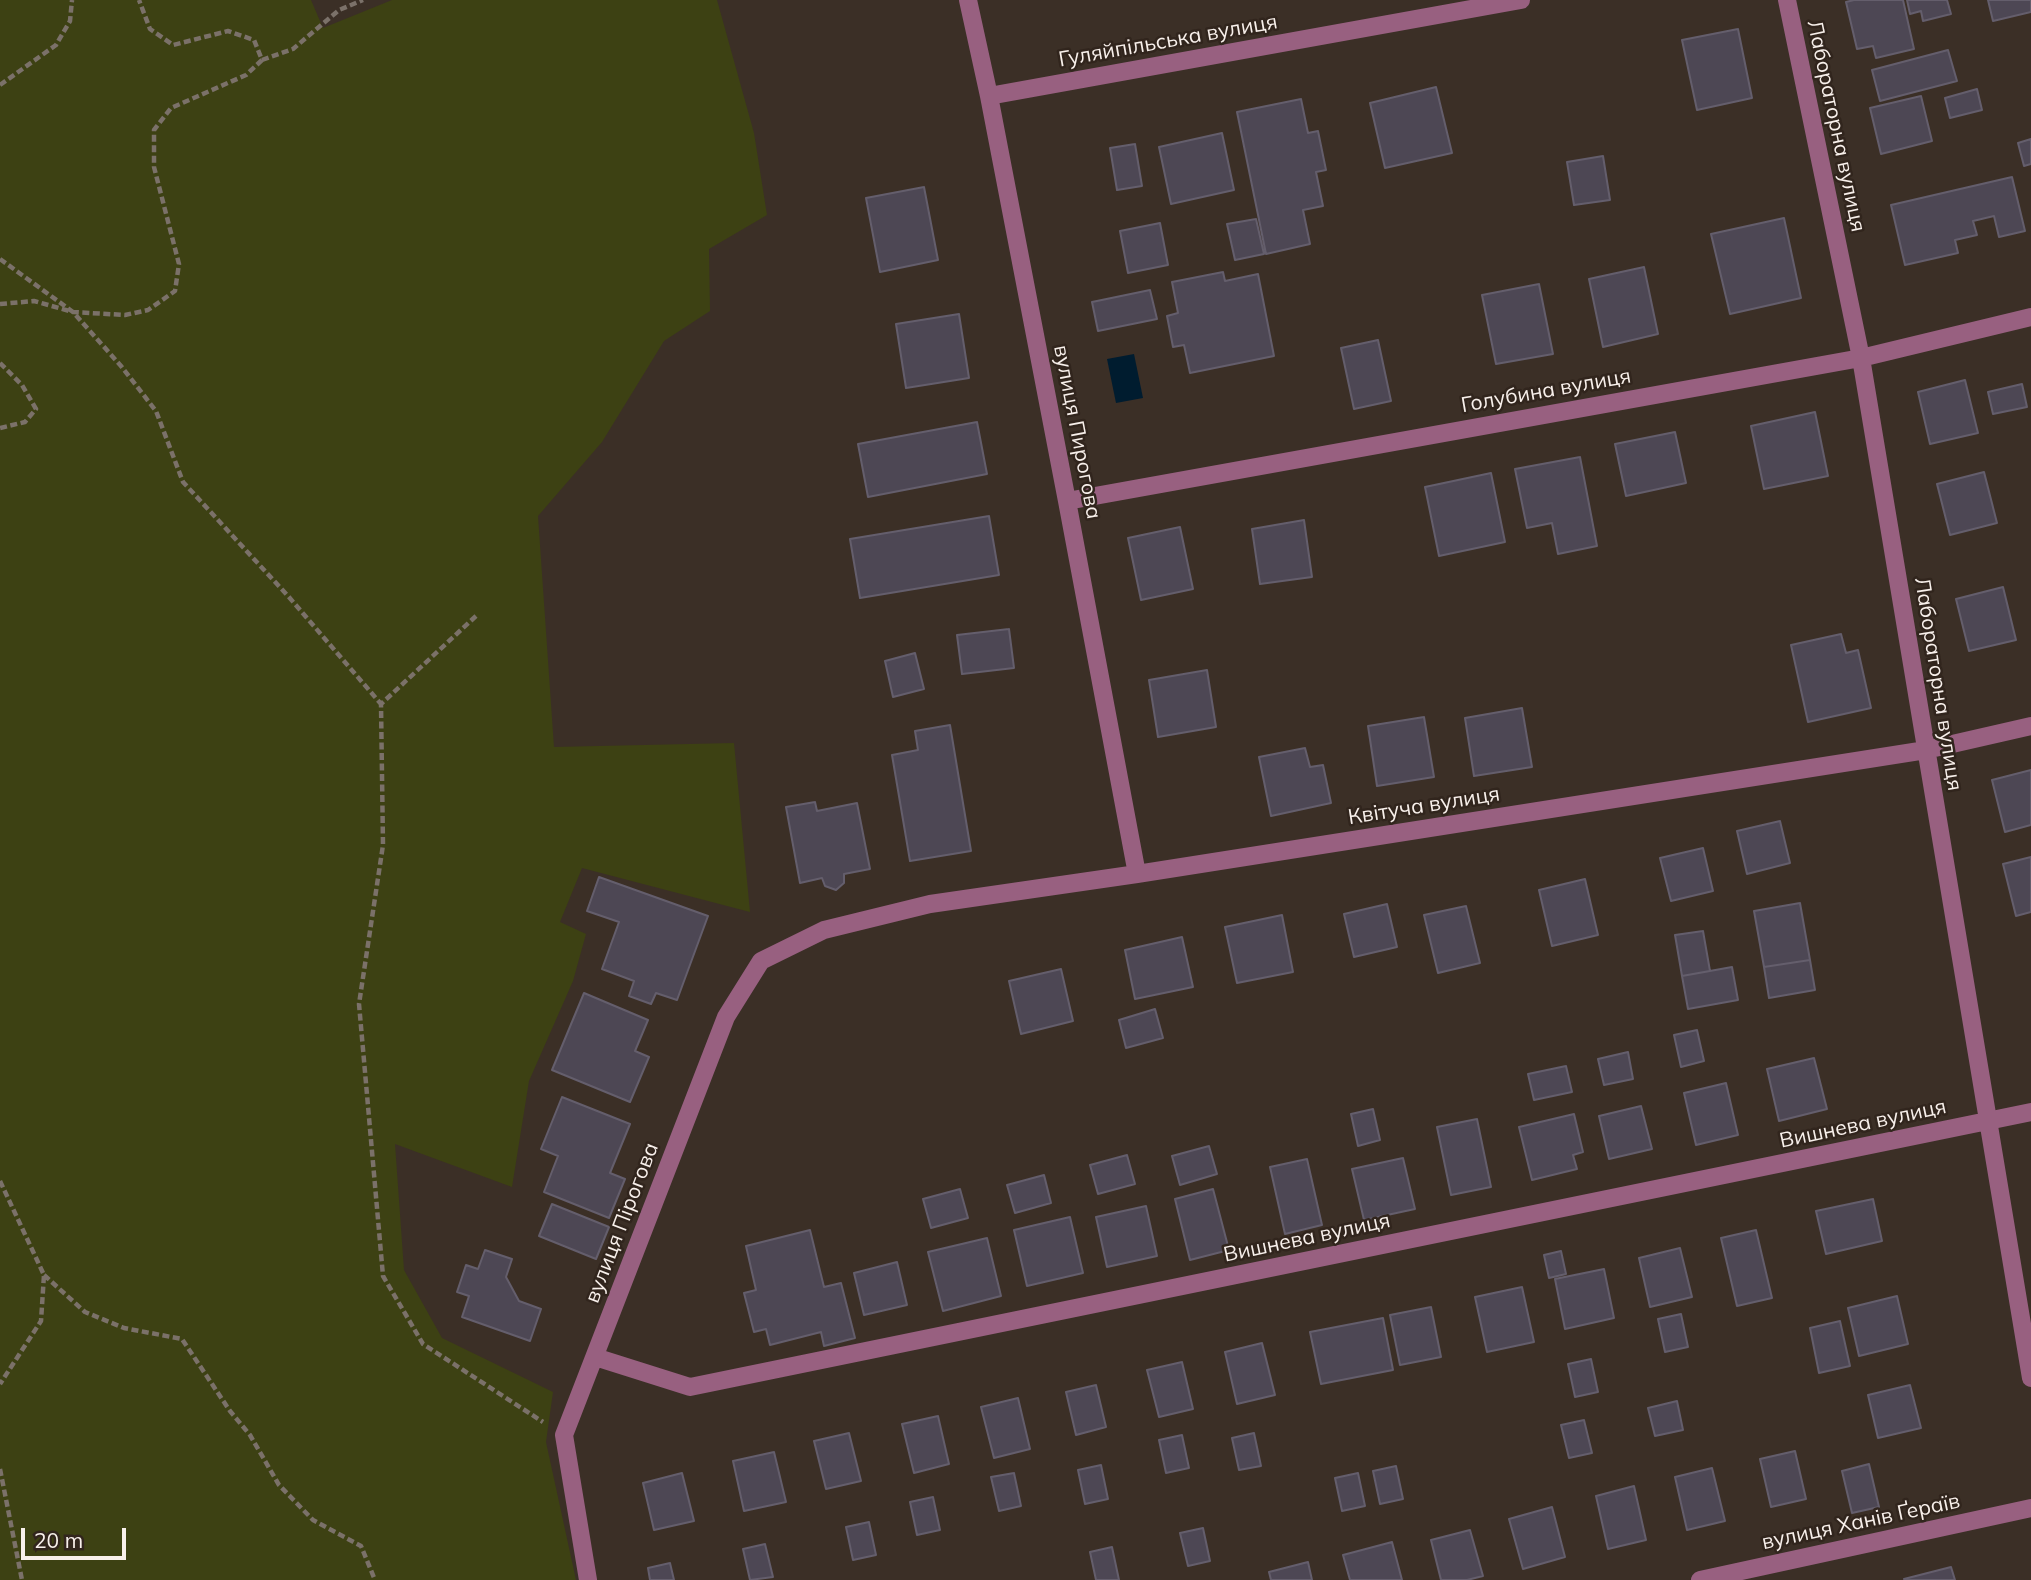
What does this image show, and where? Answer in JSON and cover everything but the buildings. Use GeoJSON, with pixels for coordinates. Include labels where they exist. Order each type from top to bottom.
{"type":"FeatureCollection","features":[{"type":"Feature","properties":{"kind":"street","name":"вулиця Пирогова"},"geometry":{"type":"LineString","coordinates":[[968,0],[989,96],[1137,874]]}},
{"type":"Feature","properties":{"kind":"street","name":"Гуляйпільська вулиця"},"geometry":{"type":"LineString","coordinates":[[989,96],[1521,0]]}},
{"type":"Feature","properties":{"kind":"street","name":"Лабораторна вулиця"},"geometry":{"type":"LineString","coordinates":[[1787,0],[1861,358],[2031,1378]]}},
{"type":"Feature","properties":{"kind":"street","name":"Голубина вулиця"},"geometry":{"type":"LineString","coordinates":[[1067,501],[1861,358],[2031,317]]}},
{"type":"Feature","properties":{"kind":"street","name":"Квітуча вулиця"},"geometry":{"type":"LineString","coordinates":[[824,930],[930,904],[1926,750],[2031,726]]}},
{"type":"Feature","properties":{"kind":"street","name":"вулиця Пірогова"},"geometry":{"type":"LineString","coordinates":[[565,1435],[726,1017],[761,961],[824,930]]}},
{"type":"Feature","properties":{"kind":"street","name":"Вишнева вулиця"},"geometry":{"type":"LineString","coordinates":[[595,1357],[690,1387],[2031,1112]]}},
{"type":"Feature","properties":{"kind":"street"},"geometry":{"type":"LineString","coordinates":[[565,1435],[588,1580]]}},
{"type":"Feature","properties":{"kind":"street","name":"вулиця Ханів Ґераїв"},"geometry":{"type":"LineString","coordinates":[[1700,1580],[2031,1508]]}},
{"type":"Feature","properties":{"kind":"path"},"geometry":{"type":"LineString","coordinates":[[0,85],[56,45],[70,21],[72,0]]}},
{"type":"Feature","properties":{"kind":"path"},"geometry":{"type":"LineString","coordinates":[[139,0],[150,29],[173,45],[228,31],[254,40],[262,60]]}},
{"type":"Feature","properties":{"kind":"path"},"geometry":{"type":"LineString","coordinates":[[0,304],[34,301],[73,312],[125,315],[148,310],[175,291],[178,264],[154,167],[154,130],[171,108],[246,75],[262,60],[293,48],[339,10],[363,0]]}},
{"type":"Feature","properties":{"kind":"path"},"geometry":{"type":"LineString","coordinates":[[0,258],[73,312],[121,366],[156,411],[183,482],[288,596],[381,704],[383,845],[359,1004],[383,1276],[423,1344],[565,1435]]}},
{"type":"Feature","properties":{"kind":"path"},"geometry":{"type":"LineString","coordinates":[[0,363],[22,385],[36,409],[25,422],[0,428]]}},
{"type":"Feature","properties":{"kind":"path"},"geometry":{"type":"LineString","coordinates":[[381,704],[476,616]]}},
{"type":"Feature","properties":{"kind":"path"},"geometry":{"type":"LineString","coordinates":[[0,1181],[44,1275],[85,1312],[124,1328],[182,1339],[230,1411],[250,1435],[279,1485],[313,1520],[361,1546],[375,1580]]}},
{"type":"Feature","properties":{"kind":"path"},"geometry":{"type":"LineString","coordinates":[[0,1384],[41,1321],[44,1275]]}},
{"type":"Feature","properties":{"kind":"path"},"geometry":{"type":"LineString","coordinates":[[0,1469],[22,1580]]}},
{"type":"Feature","properties":{"kind":"green space"},"geometry":{"type":"Polygon","coordinates":[[[0,0],[311,0],[323,28],[392,0],[717,0],[754,133],[767,215],[709,249],[710,311],[664,341],[602,442],[538,516],[554,747],[734,743],[750,912],[582,868],[560,922],[586,934],[573,981],[529,1081],[512,1187],[395,1144],[404,1270],[442,1338],[553,1392],[546,1442],[576,1580],[0,1580],[0,0]]]}},
{"type":"Feature","properties":{"kind":"water"},"geometry":{"type":"Polygon","coordinates":[[[1134,354],[1143,398],[1116,403],[1107,359],[1134,354]]]}}]}
